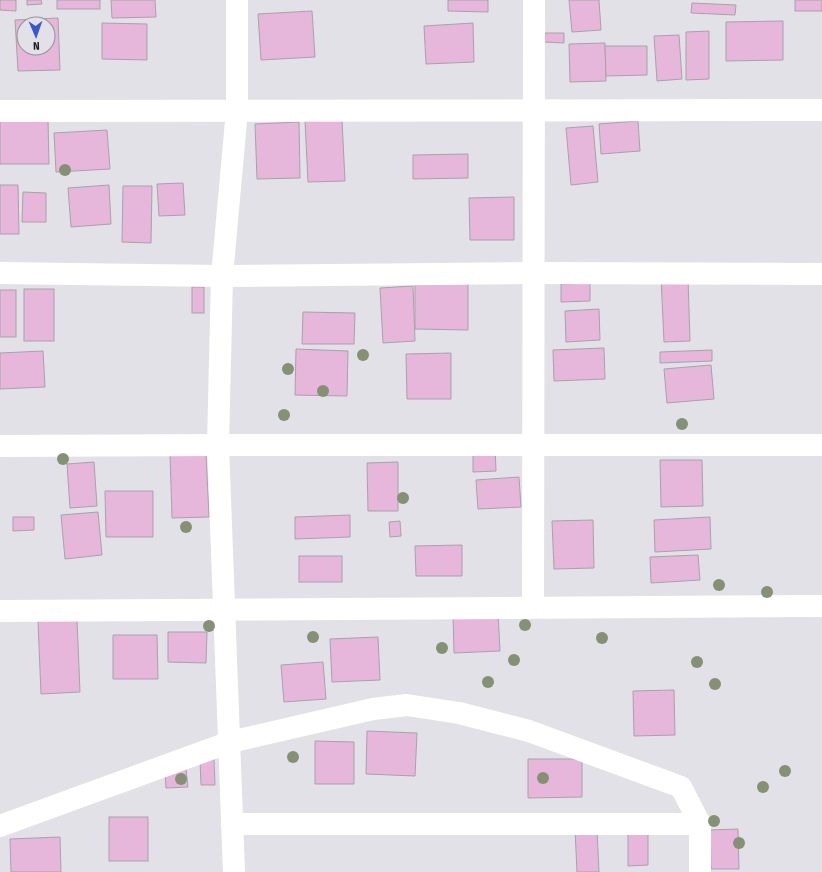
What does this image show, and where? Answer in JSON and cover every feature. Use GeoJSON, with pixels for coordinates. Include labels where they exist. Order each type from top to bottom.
{"type":"FeatureCollection","features":[{"type":"Feature","properties":{"kind":"street"},"geometry":{"type":"LineString","coordinates":[[234,872],[218,445],[222,276],[237,110],[237,0]]}},
{"type":"Feature","properties":{"kind":"street"},"geometry":{"type":"LineString","coordinates":[[532,607],[534,0]]}},
{"type":"Feature","properties":{"kind":"street"},"geometry":{"type":"LineString","coordinates":[[0,111],[822,110]]}},
{"type":"Feature","properties":{"kind":"street"},"geometry":{"type":"LineString","coordinates":[[0,273],[222,276],[534,273],[822,274]]}},
{"type":"Feature","properties":{"kind":"street"},"geometry":{"type":"LineString","coordinates":[[0,446],[822,445]]}},
{"type":"Feature","properties":{"kind":"street"},"geometry":{"type":"LineString","coordinates":[[0,611],[822,606]]}},
{"type":"Feature","properties":{"kind":"street"},"geometry":{"type":"LineString","coordinates":[[0,826],[230,742],[380,708],[407,705],[459,713],[529,731],[681,787],[700,824],[700,872]]}},
{"type":"Feature","properties":{"kind":"street"},"geometry":{"type":"LineString","coordinates":[[232,824],[700,824]]}},
{"type":"Feature","properties":{"kind":"building"},"geometry":{"type":"Polygon","coordinates":[[[0,0],[16,0],[16,11],[0,10],[0,0]]]}},
{"type":"Feature","properties":{"kind":"building"},"geometry":{"type":"Polygon","coordinates":[[[27,0],[41,0],[42,4],[27,5],[27,0]]]}},
{"type":"Feature","properties":{"kind":"building"},"geometry":{"type":"Polygon","coordinates":[[[57,0],[100,0],[100,9],[57,9],[57,0]]]}},
{"type":"Feature","properties":{"kind":"building"},"geometry":{"type":"Polygon","coordinates":[[[111,0],[155,0],[156,17],[112,18],[111,0]]]}},
{"type":"Feature","properties":{"kind":"building"},"geometry":{"type":"Polygon","coordinates":[[[448,0],[488,0],[488,12],[448,11],[448,0]]]}},
{"type":"Feature","properties":{"kind":"building"},"geometry":{"type":"Polygon","coordinates":[[[569,0],[599,0],[601,30],[572,32],[569,0]]]}},
{"type":"Feature","properties":{"kind":"building"},"geometry":{"type":"Polygon","coordinates":[[[795,0],[822,0],[822,11],[795,11],[795,0]]]}},
{"type":"Feature","properties":{"kind":"building"},"geometry":{"type":"Polygon","coordinates":[[[692,3],[736,5],[735,15],[691,13],[692,3]]]}},
{"type":"Feature","properties":{"kind":"building"},"geometry":{"type":"Polygon","coordinates":[[[312,11],[315,57],[261,60],[258,14],[312,11]]]}},
{"type":"Feature","properties":{"kind":"building"},"geometry":{"type":"Polygon","coordinates":[[[56,18],[58,18],[60,70],[18,71],[17,56],[56,56],[56,18]]]}},
{"type":"Feature","properties":{"kind":"building"},"geometry":{"type":"Polygon","coordinates":[[[783,21],[783,60],[726,61],[726,22],[783,21]]]}},
{"type":"Feature","properties":{"kind":"building"},"geometry":{"type":"Polygon","coordinates":[[[102,23],[147,24],[147,60],[102,59],[102,23]]]}},
{"type":"Feature","properties":{"kind":"building"},"geometry":{"type":"Polygon","coordinates":[[[473,23],[474,62],[426,64],[424,26],[473,23]]]}},
{"type":"Feature","properties":{"kind":"building"},"geometry":{"type":"Polygon","coordinates":[[[709,31],[709,79],[686,80],[686,32],[709,31]]]}},
{"type":"Feature","properties":{"kind":"building"},"geometry":{"type":"Polygon","coordinates":[[[545,33],[564,33],[564,43],[544,42],[545,33]]]}},
{"type":"Feature","properties":{"kind":"building"},"geometry":{"type":"Polygon","coordinates":[[[679,35],[682,79],[657,81],[654,36],[679,35]]]}},
{"type":"Feature","properties":{"kind":"building"},"geometry":{"type":"Polygon","coordinates":[[[605,43],[606,81],[570,82],[569,44],[605,43]]]}},
{"type":"Feature","properties":{"kind":"building"},"geometry":{"type":"Polygon","coordinates":[[[605,46],[647,46],[647,75],[606,76],[605,46]]]}},
{"type":"Feature","properties":{"kind":"building"},"geometry":{"type":"Polygon","coordinates":[[[48,120],[49,164],[0,164],[0,121],[48,120]]]}},
{"type":"Feature","properties":{"kind":"building"},"geometry":{"type":"Polygon","coordinates":[[[342,120],[345,181],[308,182],[305,121],[342,120]]]}},
{"type":"Feature","properties":{"kind":"building"},"geometry":{"type":"Polygon","coordinates":[[[638,121],[640,151],[601,154],[599,124],[638,121]]]}},
{"type":"Feature","properties":{"kind":"building"},"geometry":{"type":"Polygon","coordinates":[[[299,122],[300,178],[257,179],[255,124],[299,122]]]}},
{"type":"Feature","properties":{"kind":"building"},"geometry":{"type":"Polygon","coordinates":[[[593,126],[598,182],[571,185],[566,128],[593,126]]]}},
{"type":"Feature","properties":{"kind":"building"},"geometry":{"type":"Polygon","coordinates":[[[107,130],[110,169],[56,172],[54,133],[107,130]]]}},
{"type":"Feature","properties":{"kind":"building"},"geometry":{"type":"Polygon","coordinates":[[[468,154],[468,178],[413,179],[413,155],[468,154]]]}},
{"type":"Feature","properties":{"kind":"building"},"geometry":{"type":"Polygon","coordinates":[[[183,183],[185,215],[159,216],[157,184],[183,183]]]}},
{"type":"Feature","properties":{"kind":"building"},"geometry":{"type":"Polygon","coordinates":[[[0,185],[18,185],[19,234],[0,234],[0,185]]]}},
{"type":"Feature","properties":{"kind":"building"},"geometry":{"type":"Polygon","coordinates":[[[109,185],[111,224],[71,227],[68,188],[109,185]]]}},
{"type":"Feature","properties":{"kind":"building"},"geometry":{"type":"Polygon","coordinates":[[[123,186],[152,186],[151,243],[122,242],[123,186]]]}},
{"type":"Feature","properties":{"kind":"building"},"geometry":{"type":"Polygon","coordinates":[[[23,192],[46,193],[46,222],[22,222],[23,192]]]}},
{"type":"Feature","properties":{"kind":"building"},"geometry":{"type":"Polygon","coordinates":[[[514,197],[514,240],[470,240],[469,198],[514,197]]]}},
{"type":"Feature","properties":{"kind":"building"},"geometry":{"type":"Polygon","coordinates":[[[688,277],[690,341],[664,342],[661,278],[688,277]]]}},
{"type":"Feature","properties":{"kind":"building"},"geometry":{"type":"Polygon","coordinates":[[[415,281],[468,281],[468,330],[415,329],[415,281]]]}},
{"type":"Feature","properties":{"kind":"building"},"geometry":{"type":"Polygon","coordinates":[[[590,283],[590,301],[561,302],[561,284],[590,283]]]}},
{"type":"Feature","properties":{"kind":"building"},"geometry":{"type":"Polygon","coordinates":[[[413,286],[415,341],[383,343],[380,288],[413,286]]]}},
{"type":"Feature","properties":{"kind":"building"},"geometry":{"type":"Polygon","coordinates":[[[192,287],[204,287],[204,313],[192,313],[192,287]]]}},
{"type":"Feature","properties":{"kind":"building"},"geometry":{"type":"Polygon","coordinates":[[[24,289],[54,289],[54,341],[24,341],[24,289]]]}},
{"type":"Feature","properties":{"kind":"building"},"geometry":{"type":"Polygon","coordinates":[[[0,290],[16,290],[16,337],[0,337],[0,290]]]}},
{"type":"Feature","properties":{"kind":"building"},"geometry":{"type":"Polygon","coordinates":[[[599,309],[600,340],[566,342],[565,311],[599,309]]]}},
{"type":"Feature","properties":{"kind":"building"},"geometry":{"type":"Polygon","coordinates":[[[303,312],[355,313],[354,344],[302,344],[303,312]]]}},
{"type":"Feature","properties":{"kind":"building"},"geometry":{"type":"Polygon","coordinates":[[[604,348],[605,379],[554,381],[553,350],[604,348]]]}},
{"type":"Feature","properties":{"kind":"building"},"geometry":{"type":"Polygon","coordinates":[[[296,349],[348,351],[347,396],[295,395],[296,349]]]}},
{"type":"Feature","properties":{"kind":"building"},"geometry":{"type":"Polygon","coordinates":[[[712,350],[712,361],[660,363],[660,352],[712,350]]]}},
{"type":"Feature","properties":{"kind":"building"},"geometry":{"type":"Polygon","coordinates":[[[43,351],[45,387],[0,389],[0,353],[43,351]]]}},
{"type":"Feature","properties":{"kind":"building"},"geometry":{"type":"Polygon","coordinates":[[[451,353],[451,399],[407,399],[406,354],[451,353]]]}},
{"type":"Feature","properties":{"kind":"building"},"geometry":{"type":"Polygon","coordinates":[[[711,365],[714,399],[667,403],[664,369],[711,365]]]}},
{"type":"Feature","properties":{"kind":"building"},"geometry":{"type":"Polygon","coordinates":[[[473,447],[495,447],[496,471],[473,472],[473,447]]]}},
{"type":"Feature","properties":{"kind":"building"},"geometry":{"type":"Polygon","coordinates":[[[206,453],[209,517],[172,518],[170,454],[206,453]]]}},
{"type":"Feature","properties":{"kind":"building"},"geometry":{"type":"Polygon","coordinates":[[[660,460],[702,460],[703,506],[661,507],[660,460]]]}},
{"type":"Feature","properties":{"kind":"building"},"geometry":{"type":"Polygon","coordinates":[[[94,462],[97,506],[70,508],[67,464],[94,462]]]}},
{"type":"Feature","properties":{"kind":"building"},"geometry":{"type":"Polygon","coordinates":[[[398,462],[398,511],[368,511],[367,463],[398,462]]]}},
{"type":"Feature","properties":{"kind":"building"},"geometry":{"type":"Polygon","coordinates":[[[519,477],[521,507],[478,509],[476,480],[519,477]]]}},
{"type":"Feature","properties":{"kind":"building"},"geometry":{"type":"Polygon","coordinates":[[[105,491],[153,491],[153,537],[106,537],[105,491]]]}},
{"type":"Feature","properties":{"kind":"building"},"geometry":{"type":"Polygon","coordinates":[[[98,512],[102,555],[65,559],[61,515],[98,512]]]}},
{"type":"Feature","properties":{"kind":"building"},"geometry":{"type":"Polygon","coordinates":[[[350,515],[350,537],[295,539],[295,517],[350,515]]]}},
{"type":"Feature","properties":{"kind":"building"},"geometry":{"type":"Polygon","coordinates":[[[13,517],[34,517],[34,530],[13,531],[13,517]]]}},
{"type":"Feature","properties":{"kind":"building"},"geometry":{"type":"Polygon","coordinates":[[[710,517],[711,549],[655,552],[654,520],[710,517]]]}},
{"type":"Feature","properties":{"kind":"building"},"geometry":{"type":"Polygon","coordinates":[[[593,520],[594,568],[554,569],[552,521],[593,520]]]}},
{"type":"Feature","properties":{"kind":"building"},"geometry":{"type":"Polygon","coordinates":[[[400,521],[401,536],[390,537],[389,522],[400,521]]]}},
{"type":"Feature","properties":{"kind":"building"},"geometry":{"type":"Polygon","coordinates":[[[462,545],[462,576],[416,576],[415,546],[462,545]]]}},
{"type":"Feature","properties":{"kind":"building"},"geometry":{"type":"Polygon","coordinates":[[[698,555],[700,580],[651,583],[650,557],[698,555]]]}},
{"type":"Feature","properties":{"kind":"building"},"geometry":{"type":"Polygon","coordinates":[[[299,556],[342,556],[342,582],[299,582],[299,556]]]}},
{"type":"Feature","properties":{"kind":"building"},"geometry":{"type":"Polygon","coordinates":[[[498,612],[500,651],[454,653],[453,614],[498,612]]]}},
{"type":"Feature","properties":{"kind":"building"},"geometry":{"type":"Polygon","coordinates":[[[77,620],[80,692],[41,694],[38,621],[77,620]]]}},
{"type":"Feature","properties":{"kind":"building"},"geometry":{"type":"Polygon","coordinates":[[[168,632],[207,632],[206,663],[168,662],[168,632]]]}},
{"type":"Feature","properties":{"kind":"building"},"geometry":{"type":"Polygon","coordinates":[[[113,635],[157,635],[158,679],[113,679],[113,635]]]}},
{"type":"Feature","properties":{"kind":"building"},"geometry":{"type":"Polygon","coordinates":[[[378,637],[380,680],[332,682],[330,639],[378,637]]]}},
{"type":"Feature","properties":{"kind":"building"},"geometry":{"type":"Polygon","coordinates":[[[323,662],[326,699],[284,702],[281,665],[323,662]]]}},
{"type":"Feature","properties":{"kind":"building"},"geometry":{"type":"Polygon","coordinates":[[[674,690],[675,735],[634,736],[633,691],[674,690]]]}},
{"type":"Feature","properties":{"kind":"building"},"geometry":{"type":"Polygon","coordinates":[[[367,731],[417,733],[415,776],[366,774],[367,731]]]}},
{"type":"Feature","properties":{"kind":"building"},"geometry":{"type":"Polygon","coordinates":[[[315,741],[354,742],[354,784],[315,784],[315,741]]]}},
{"type":"Feature","properties":{"kind":"building"},"geometry":{"type":"Polygon","coordinates":[[[214,759],[215,785],[201,785],[200,760],[214,759]]]}},
{"type":"Feature","properties":{"kind":"building"},"geometry":{"type":"Polygon","coordinates":[[[528,759],[582,759],[582,797],[528,798],[528,759]]]}},
{"type":"Feature","properties":{"kind":"building"},"geometry":{"type":"Polygon","coordinates":[[[186,769],[188,787],[166,788],[165,771],[186,769]]]}},
{"type":"Feature","properties":{"kind":"building"},"geometry":{"type":"Polygon","coordinates":[[[109,817],[148,817],[148,861],[109,861],[109,817]]]}},
{"type":"Feature","properties":{"kind":"building"},"geometry":{"type":"Polygon","coordinates":[[[575,829],[597,829],[599,872],[577,872],[575,829]]]}},
{"type":"Feature","properties":{"kind":"building"},"geometry":{"type":"Polygon","coordinates":[[[738,829],[739,869],[711,869],[710,830],[738,829]]]}},
{"type":"Feature","properties":{"kind":"building"},"geometry":{"type":"Polygon","coordinates":[[[648,831],[648,865],[628,866],[628,832],[648,831]]]}},
{"type":"Feature","properties":{"kind":"building"},"geometry":{"type":"Polygon","coordinates":[[[60,837],[61,872],[11,872],[10,839],[60,837]]]}}]}
